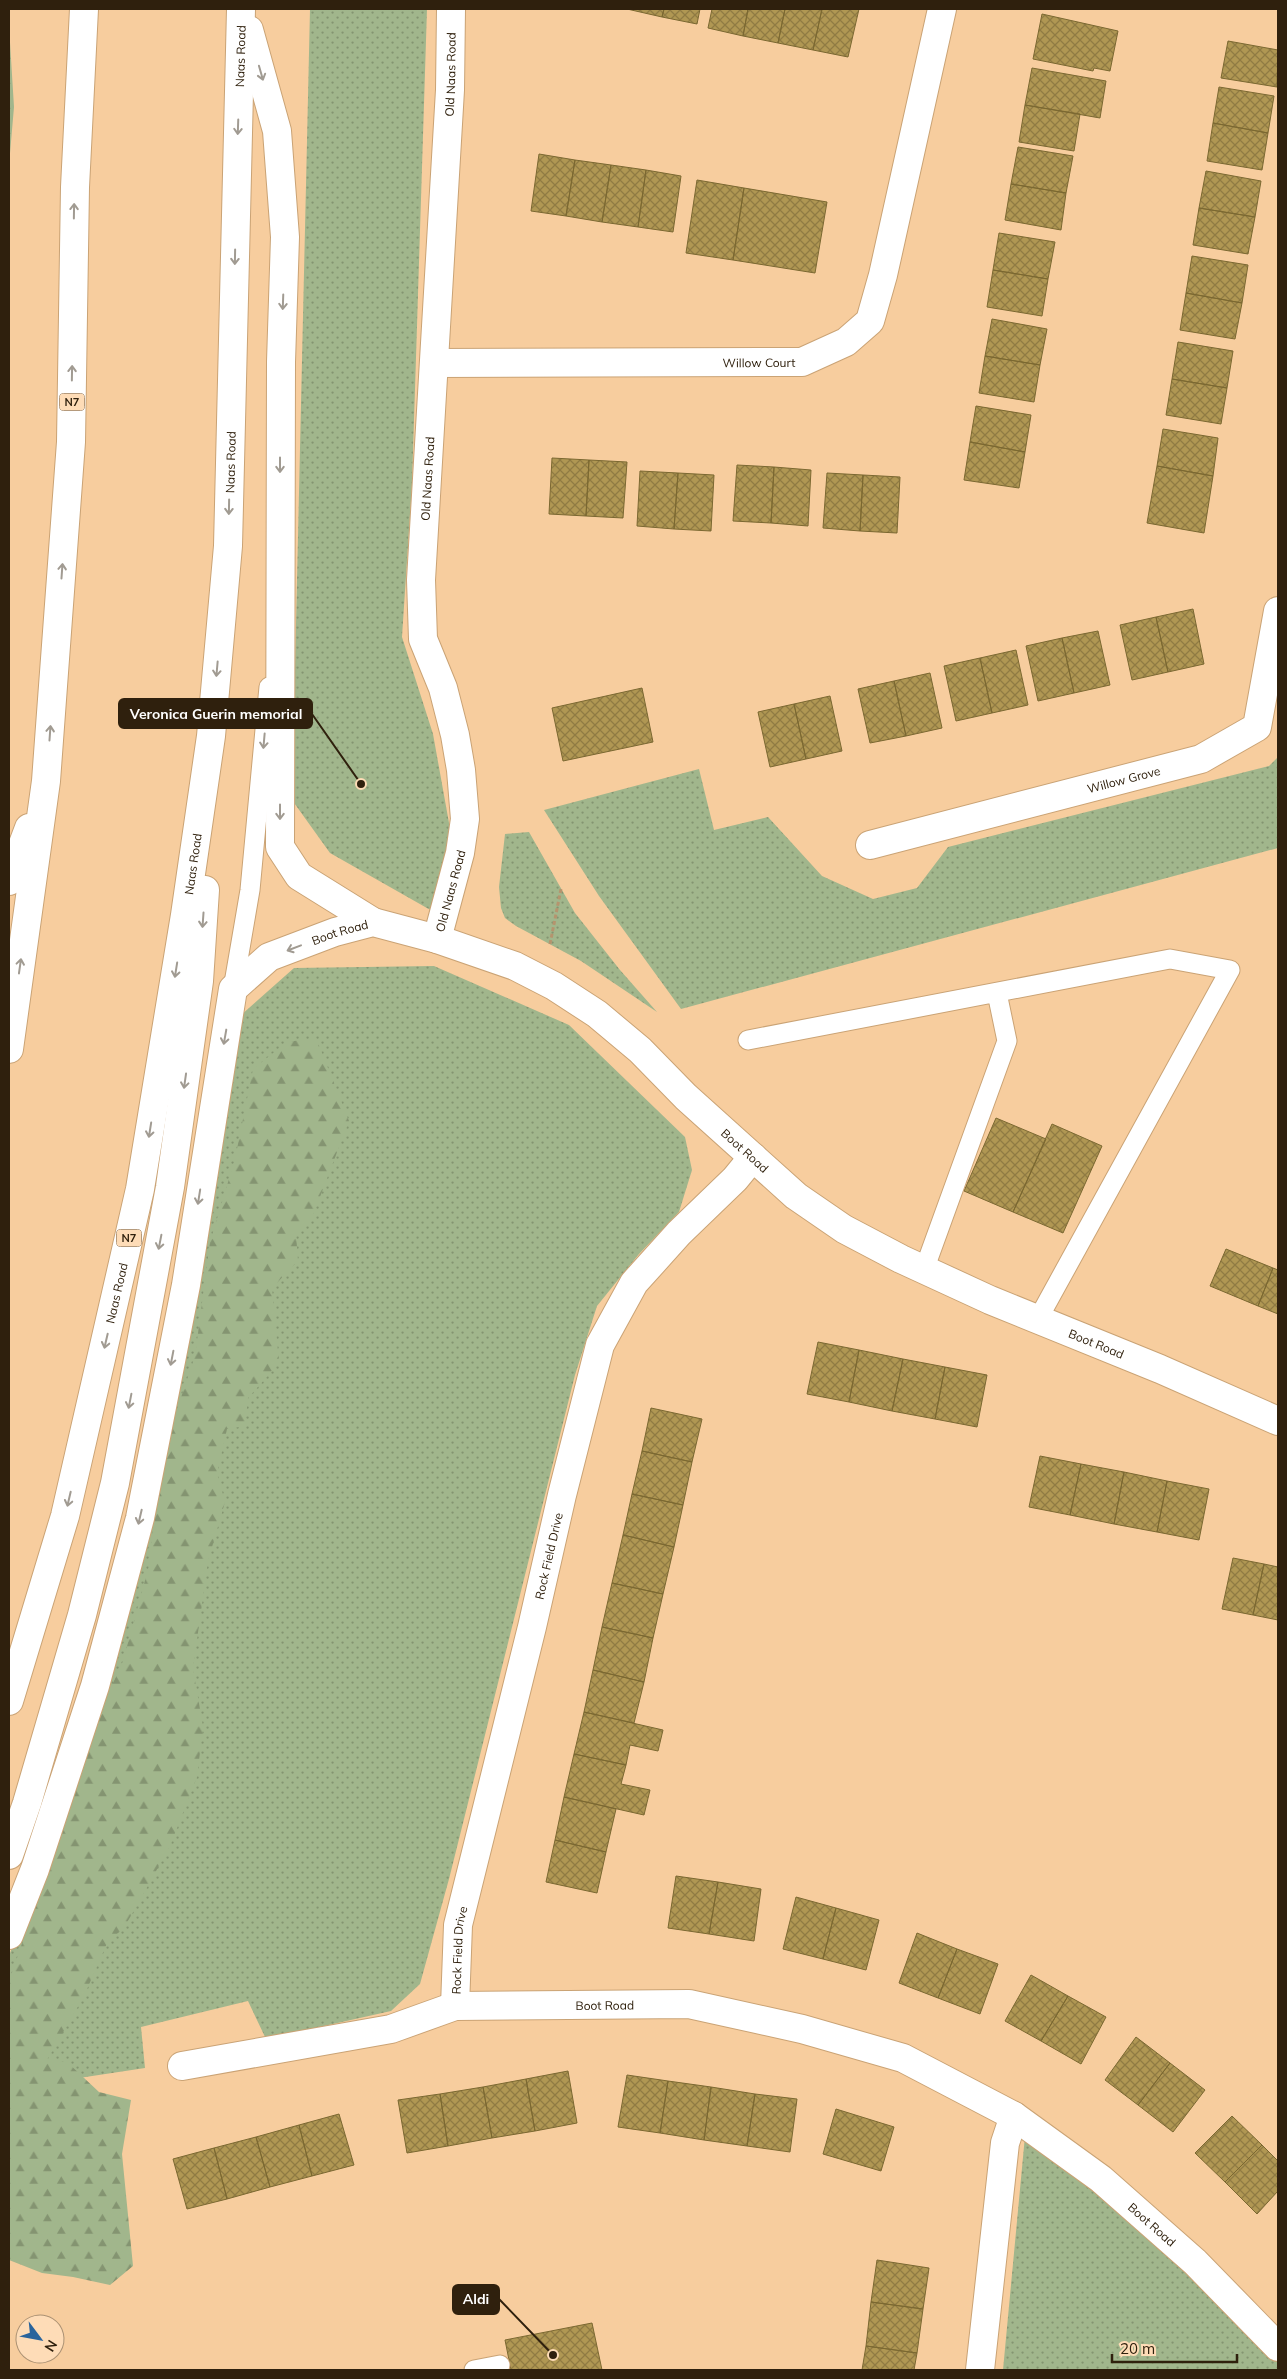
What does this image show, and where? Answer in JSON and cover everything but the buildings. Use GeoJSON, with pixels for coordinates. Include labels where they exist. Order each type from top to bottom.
{"type":"FeatureCollection","features":[{"type":"Feature","properties":{"kind":"main road","name":"N7"},"geometry":{"type":"LineString","coordinates":[[9,1049],[46,781],[71,442],[75,187],[84,9]]}},
{"type":"Feature","properties":{"kind":"main road"},"geometry":{"type":"LineString","coordinates":[[242,9],[277,131],[285,237],[281,362],[280,847],[299,876],[373,922]]}},
{"type":"Feature","properties":{"kind":"main road","name":"Naas Road"},"geometry":{"type":"LineString","coordinates":[[9,1701],[65,1516],[140,1189],[185,915],[206,766],[228,546],[242,9]]}},
{"type":"Feature","properties":{"kind":"main road","name":"Old Naas Road"},"geometry":{"type":"LineString","coordinates":[[437,939],[460,853],[465,819],[455,735],[443,688],[423,638],[421,580],[450,90],[451,9]]}},
{"type":"Feature","properties":{"kind":"main road","name":"Willow Court"},"geometry":{"type":"LineString","coordinates":[[435,363],[802,362],[846,342],[870,321],[942,9]]}},
{"type":"Feature","properties":{"kind":"main road","name":"Willow Grove"},"geometry":{"type":"LineString","coordinates":[[870,845],[1201,759],[1257,727],[1278,611]]}},
{"type":"Feature","properties":{"kind":"main road"},"geometry":{"type":"LineString","coordinates":[[9,1855],[82,1615],[115,1483],[170,1187],[199,981],[207,869],[206,766]]}},
{"type":"Feature","properties":{"kind":"main road"},"geometry":{"type":"LineString","coordinates":[[9,880],[46,781]]}},
{"type":"Feature","properties":{"kind":"main road","name":"Boot Road"},"geometry":{"type":"LineString","coordinates":[[234,989],[269,957],[335,932],[373,922],[437,939],[515,966],[554,986],[597,1014],[640,1050],[686,1097],[796,1196],[844,1228],[924,1270],[1160,1369],[1278,1421]]}},
{"type":"Feature","properties":{"kind":"main road"},"geometry":{"type":"LineString","coordinates":[[9,1935],[35,1870],[95,1686],[140,1518],[184,1294],[234,989]]}},
{"type":"Feature","properties":{"kind":"main road","name":"Rock Field Drive"},"geometry":{"type":"LineString","coordinates":[[456,2006],[458,1925],[600,1345],[634,1283],[679,1233],[735,1180],[753,1157]]}},
{"type":"Feature","properties":{"kind":"main road","name":"Boot Road"},"geometry":{"type":"LineString","coordinates":[[182,2066],[391,2029],[456,2006],[689,2004],[802,2029],[903,2058],[1014,2116],[1101,2179],[1195,2262],[1278,2347]]}},
{"type":"Feature","properties":{"kind":"main road"},"geometry":{"type":"LineString","coordinates":[[980,2370],[1005,2143],[1014,2116]]}},
{"type":"Feature","properties":{"kind":"lane"},"geometry":{"type":"LineString","coordinates":[[234,989],[250,890],[281,553]]}},
{"type":"Feature","properties":{"kind":"lane"},"geometry":{"type":"LineString","coordinates":[[748,1040],[1170,959],[1230,970],[1038,1319]]}},
{"type":"Feature","properties":{"kind":"lane"},"geometry":{"type":"LineString","coordinates":[[924,1270],[1007,1041],[997,993]]}},
{"type":"Feature","properties":{"kind":"lane"},"geometry":{"type":"LineString","coordinates":[[474,2370],[500,2365]]}},
{"type":"Feature","properties":{"kind":"path"},"geometry":{"type":"LineString","coordinates":[[550,944],[561,889]]}},
{"type":"Feature","properties":{"kind":"green space"},"geometry":{"type":"Polygon","coordinates":[[[310,9],[427,9],[412,484],[402,637],[433,734],[451,834],[441,916],[330,853],[292,800],[310,9]]]}},
{"type":"Feature","properties":{"kind":"green space"},"geometry":{"type":"Polygon","coordinates":[[[9,26],[14,107],[9,165],[9,26]]]}},
{"type":"Feature","properties":{"kind":"green space"},"geometry":{"type":"Polygon","coordinates":[[[1278,757],[1278,848],[681,1009],[599,896],[544,810],[699,769],[714,830],[768,817],[822,876],[873,899],[917,888],[948,847],[1269,766],[1278,757]]]}},
{"type":"Feature","properties":{"kind":"green space"},"geometry":{"type":"Polygon","coordinates":[[[529,832],[575,913],[620,970],[657,1012],[581,961],[516,926],[505,918],[501,908],[499,887],[505,834],[529,832]]]}},
{"type":"Feature","properties":{"kind":"green space"},"geometry":{"type":"Polygon","coordinates":[[[434,966],[569,1025],[685,1137],[692,1170],[679,1212],[639,1254],[597,1306],[575,1375],[449,1879],[420,1984],[391,2011],[266,2039],[248,2001],[141,2027],[145,2068],[79,2078],[9,2171],[9,1956],[99,1699],[240,1016],[294,968],[434,966]]]}},
{"type":"Feature","properties":{"kind":"green space"},"geometry":{"type":"Polygon","coordinates":[[[316,1038],[349,1121],[313,1215],[296,1234],[298,1261],[272,1288],[279,1363],[248,1398],[245,1426],[227,1429],[217,1473],[225,1502],[208,1561],[193,1668],[203,1727],[197,1777],[170,1846],[123,1929],[108,1941],[84,1996],[47,2060],[67,2062],[99,2092],[131,2100],[122,2154],[133,2266],[110,2285],[42,2273],[9,2260],[9,1981],[58,1840],[91,1732],[123,1661],[149,1566],[155,1506],[175,1415],[195,1356],[210,1242],[235,1159],[253,1069],[287,1042],[316,1038]]]}},
{"type":"Feature","properties":{"kind":"green space"},"geometry":{"type":"Polygon","coordinates":[[[1025,2136],[1094,2190],[1185,2271],[1278,2361],[1278,2370],[1003,2370],[1025,2136]]]}},
{"type":"Feature","properties":{"kind":"place","name":"Veronica Guerin memorial"},"geometry":{"type":"Point","coordinates":[361,784]}},
{"type":"Feature","properties":{"kind":"place","name":"Aldi"},"geometry":{"type":"Point","coordinates":[553,2355]}}]}
